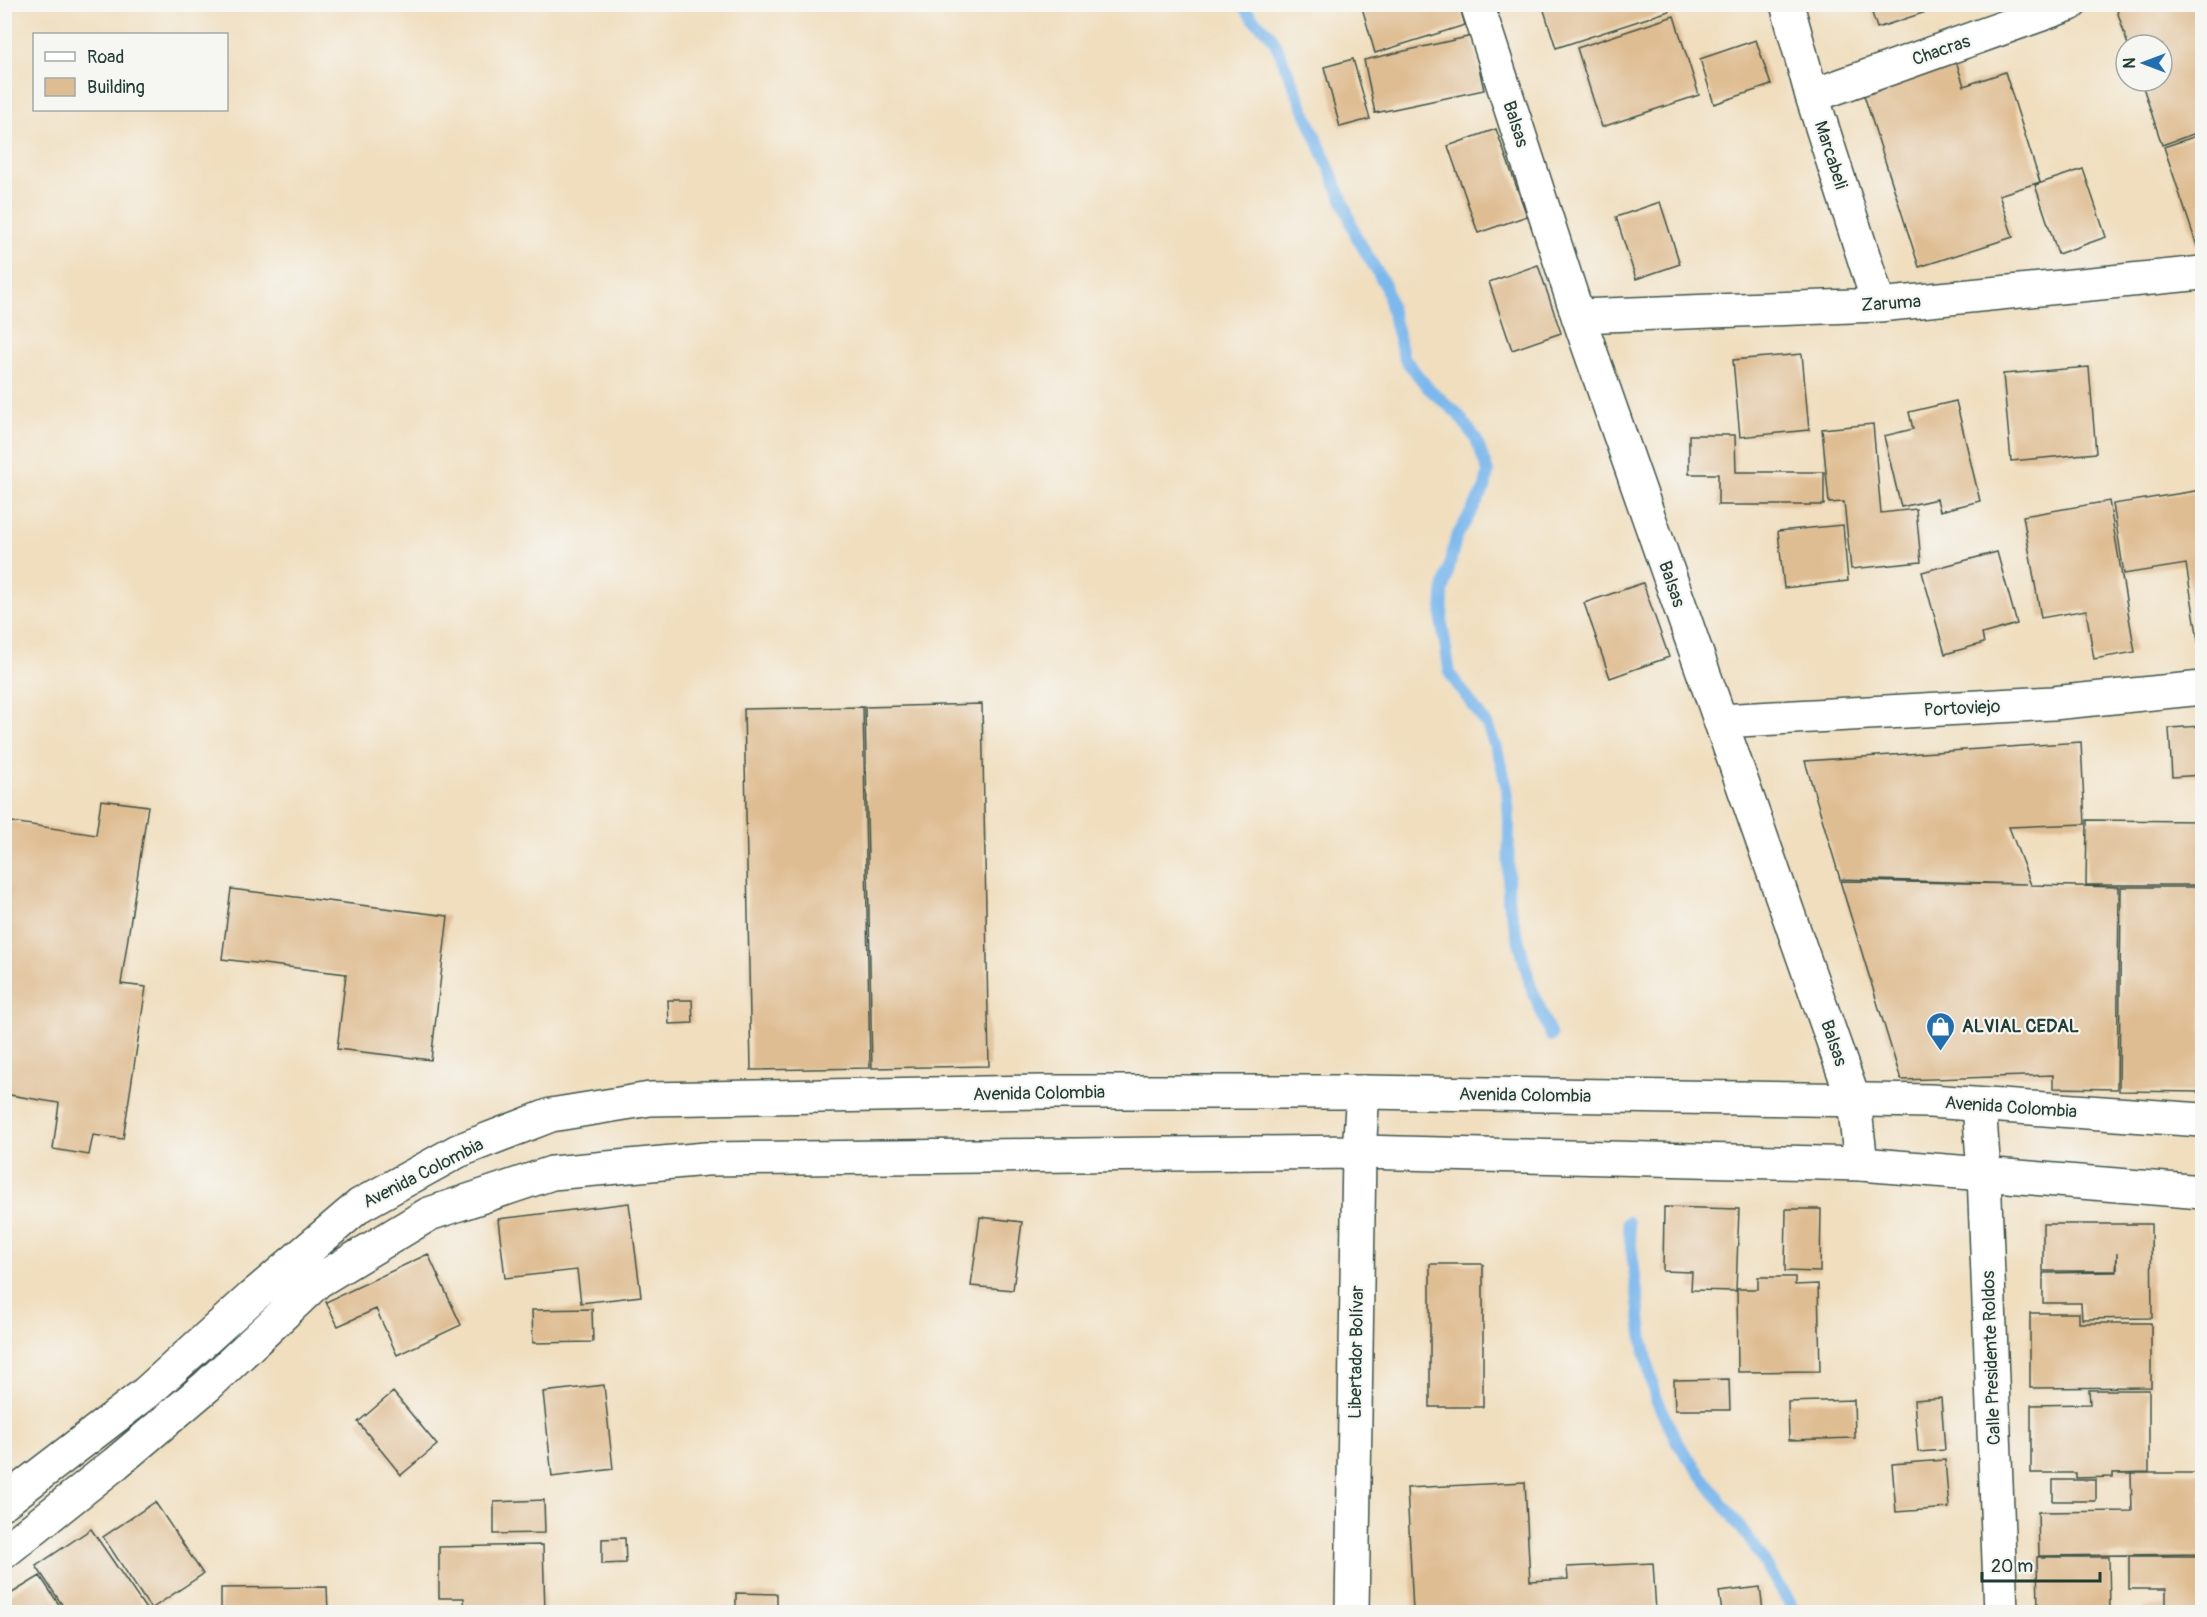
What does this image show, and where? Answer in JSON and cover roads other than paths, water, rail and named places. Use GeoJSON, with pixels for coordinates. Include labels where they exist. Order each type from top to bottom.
{"type":"FeatureCollection","features":[{"type":"Feature","properties":{"kind":"main road","name":"Balsas"},"geometry":{"type":"LineString","coordinates":[[1477,4],[1578,316],[1854,1101],[1862,1164]]}},
{"type":"Feature","properties":{"kind":"main road","name":"Marcabeli"},"geometry":{"type":"LineString","coordinates":[[1787,4],[1812,96],[1878,305]]}},
{"type":"Feature","properties":{"kind":"main road","name":"Chacras"},"geometry":{"type":"LineString","coordinates":[[1812,96],[2070,4]]}},
{"type":"Feature","properties":{"kind":"main road","name":"Zaruma"},"geometry":{"type":"LineString","coordinates":[[1578,316],[1878,305],[2202,273]]}},
{"type":"Feature","properties":{"kind":"main road","name":"Portoviejo"},"geometry":{"type":"LineString","coordinates":[[1720,721],[2052,703],[2202,688]]}},
{"type":"Feature","properties":{"kind":"main road","name":"Avenida Colombia"},"geometry":{"type":"LineString","coordinates":[[4,1502],[146,1393],[251,1298],[360,1205],[458,1151],[551,1115],[650,1099],[1044,1092],[1363,1092],[1930,1101],[2202,1120]]}},
{"type":"Feature","properties":{"kind":"main road","name":"Libertador Bolívar"},"geometry":{"type":"LineString","coordinates":[[1352,1612],[1359,1152],[1363,1092]]}},
{"type":"Feature","properties":{"kind":"main road","name":"Calle Presidente Roldos"},"geometry":{"type":"LineString","coordinates":[[1979,1105],[1984,1173],[2001,1612]]}},
{"type":"Feature","properties":{"kind":"main road"},"geometry":{"type":"LineString","coordinates":[[4,1552],[116,1463],[207,1386],[318,1281],[429,1214],[552,1173],[706,1159],[1359,1152],[1862,1164],[2202,1192]]}},
{"type":"Feature","properties":{"kind":"waterway"},"geometry":{"type":"LineString","coordinates":[[1242,4],[1253,19],[1270,34],[1279,51],[1356,236],[1385,285],[1404,358],[1428,388],[1458,414],[1476,439],[1488,472],[1485,488],[1456,538],[1443,593],[1442,624],[1450,674],[1487,725],[1500,759],[1507,789],[1509,821],[1508,900],[1530,984],[1551,1036]]}},
{"type":"Feature","properties":{"kind":"waterway"},"geometry":{"type":"LineString","coordinates":[[1628,1222],[1643,1341],[1655,1397],[1678,1444],[1753,1544],[1795,1612]]}},
{"type":"Feature","properties":{"kind":"place","name":"ALVIAL CEDAL"},"geometry":{"type":"Point","coordinates":[1941,1052]}}]}
